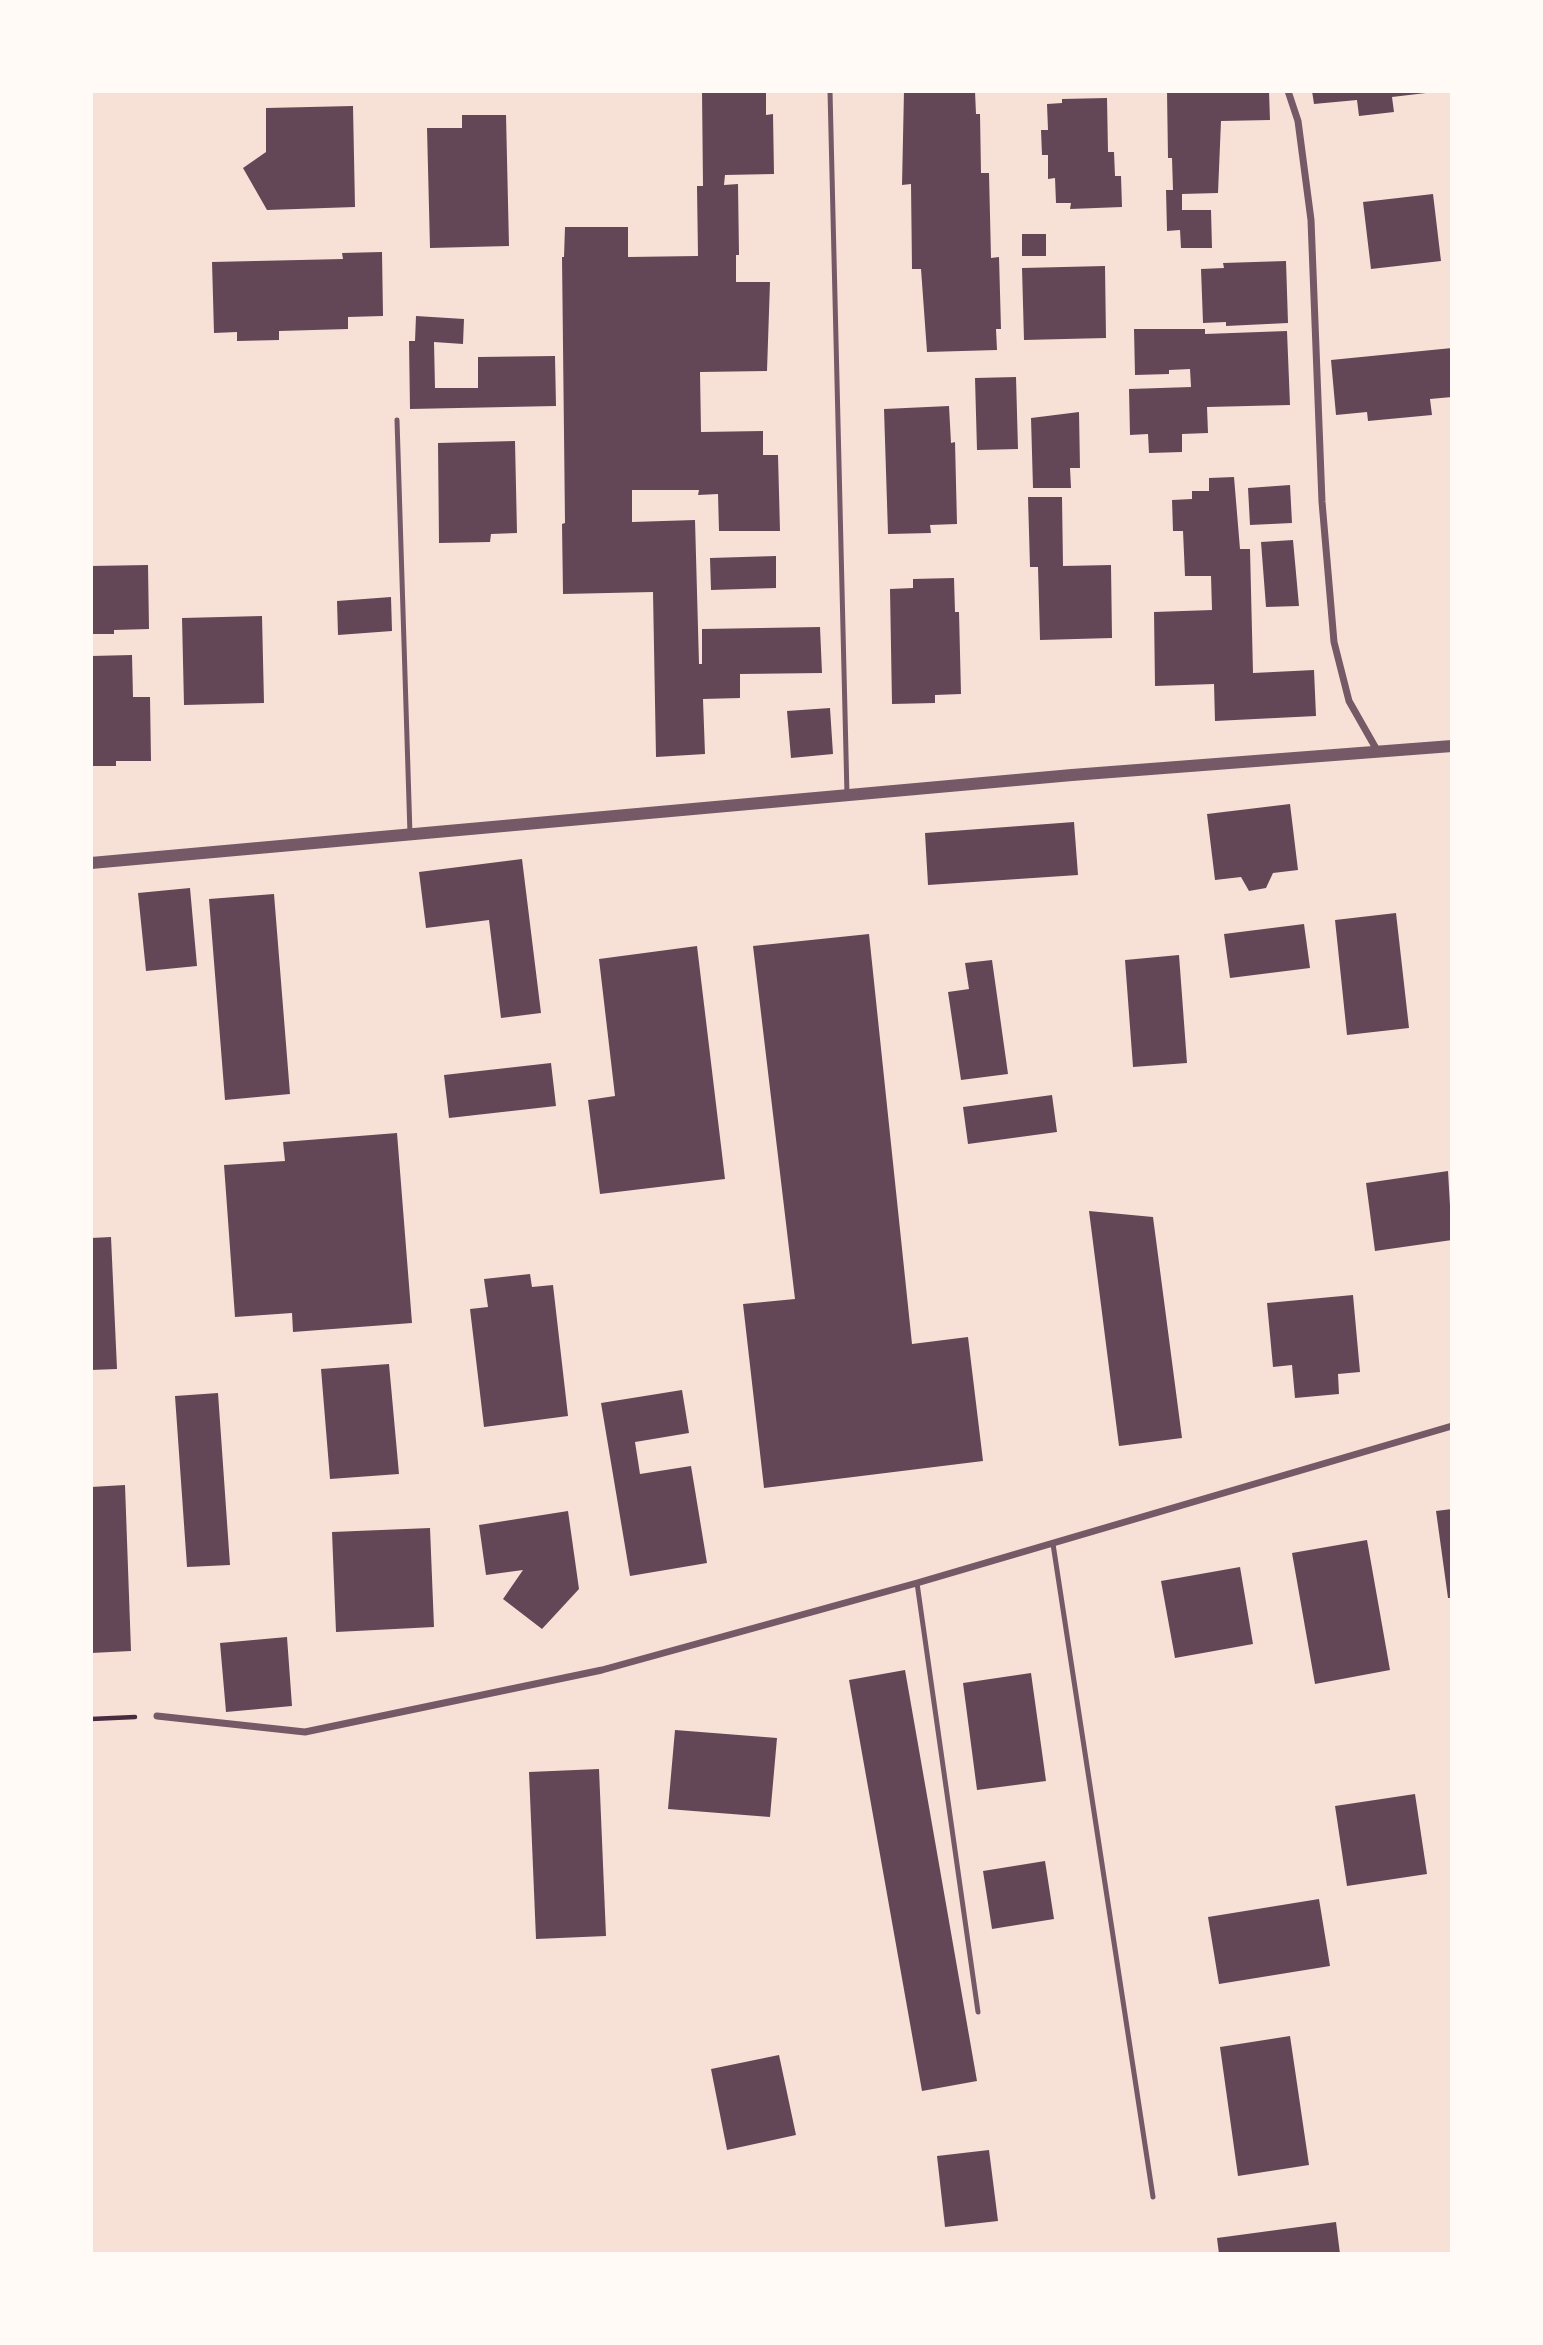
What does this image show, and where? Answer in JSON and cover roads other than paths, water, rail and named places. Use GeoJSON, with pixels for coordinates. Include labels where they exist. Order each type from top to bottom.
{"type":"FeatureCollection","features":[{"type":"Feature","properties":{"kind":"street"},"geometry":{"type":"LineString","coordinates":[[1288,91],[1298,121],[1311,220],[1322,502],[1334,642],[1349,701],[1378,752]]}},
{"type":"Feature","properties":{"kind":"street"},"geometry":{"type":"LineString","coordinates":[[91,863],[1452,746]]}},
{"type":"Feature","properties":{"kind":"street"},"geometry":{"type":"LineString","coordinates":[[156,1716],[305,1732],[602,1671],[1053,1544],[1452,1426]]}},
{"type":"Feature","properties":{"kind":"lane"},"geometry":{"type":"LineString","coordinates":[[830,91],[847,796]]}},
{"type":"Feature","properties":{"kind":"lane"},"geometry":{"type":"LineString","coordinates":[[397,420],[410,834]]}},
{"type":"Feature","properties":{"kind":"lane"},"geometry":{"type":"LineString","coordinates":[[1053,1544],[1153,2197]]}},
{"type":"Feature","properties":{"kind":"lane"},"geometry":{"type":"LineString","coordinates":[[917,1583],[978,2012]]}}]}
